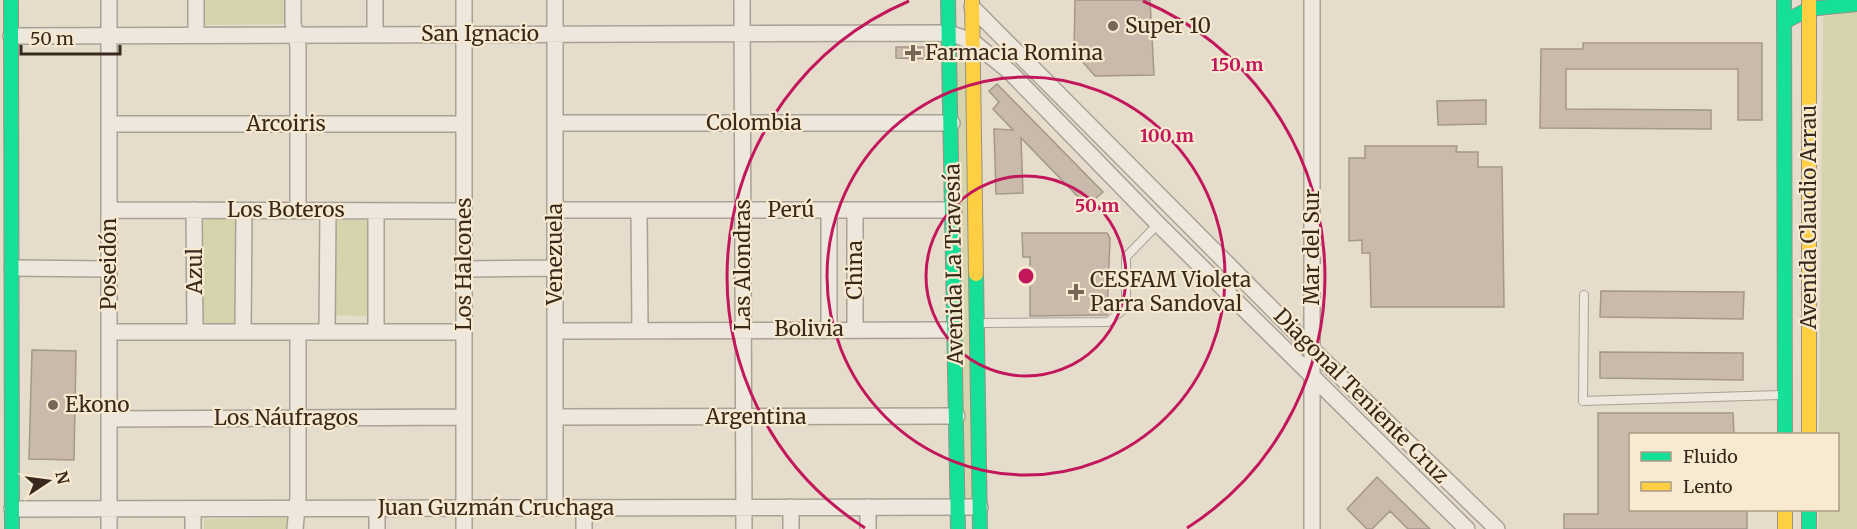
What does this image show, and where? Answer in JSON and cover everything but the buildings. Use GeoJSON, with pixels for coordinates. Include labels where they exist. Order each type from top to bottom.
{"type":"FeatureCollection","features":[{"type":"Feature","properties":{"kind":"main road"},"geometry":{"type":"LineString","coordinates":[[11,0],[12,529]]}},
{"type":"Feature","properties":{"kind":"main road","name":"Avenida La Travesía"},"geometry":{"type":"LineString","coordinates":[[948,0],[954,210],[958,529]]}},
{"type":"Feature","properties":{"kind":"main road","name":"Avenida Claudio Arrau"},"geometry":{"type":"LineString","coordinates":[[1784,0],[1785,433]]}},
{"type":"Feature","properties":{"kind":"main road","name":"Avenida La Travesía"},"geometry":{"type":"LineString","coordinates":[[972,4],[980,529]]}},
{"type":"Feature","properties":{"kind":"main road"},"geometry":{"type":"LineString","coordinates":[[1784,22],[1809,4],[1857,4]]}},
{"type":"Feature","properties":{"kind":"main road","name":"Avenida Claudio Arrau"},"geometry":{"type":"LineString","coordinates":[[1809,4],[1809,433]]}},
{"type":"Feature","properties":{"kind":"main road"},"geometry":{"type":"LineString","coordinates":[[1785,346],[1809,346]]}},
{"type":"Feature","properties":{"kind":"main road"},"geometry":{"type":"LineString","coordinates":[[1785,511],[1785,529]]}},
{"type":"Feature","properties":{"kind":"main road"},"geometry":{"type":"LineString","coordinates":[[1809,511],[1809,529]]}},
{"type":"Feature","properties":{"kind":"street","name":"Poseidón"},"geometry":{"type":"LineString","coordinates":[[109,0],[109,529]]}},
{"type":"Feature","properties":{"kind":"street"},"geometry":{"type":"LineString","coordinates":[[196,0],[196,35]]}},
{"type":"Feature","properties":{"kind":"street"},"geometry":{"type":"LineString","coordinates":[[293,0],[298,46],[298,210]]}},
{"type":"Feature","properties":{"kind":"street"},"geometry":{"type":"LineString","coordinates":[[375,0],[375,35]]}},
{"type":"Feature","properties":{"kind":"street","name":"Los Halcones"},"geometry":{"type":"LineString","coordinates":[[464,0],[464,529]]}},
{"type":"Feature","properties":{"kind":"street","name":"Venezuela"},"geometry":{"type":"LineString","coordinates":[[555,0],[555,508]]}},
{"type":"Feature","properties":{"kind":"street","name":"Las Alondras"},"geometry":{"type":"LineString","coordinates":[[742,0],[744,529]]}},
{"type":"Feature","properties":{"kind":"street","name":"Mar del Sur"},"geometry":{"type":"LineString","coordinates":[[1312,0],[1312,529]]}},
{"type":"Feature","properties":{"kind":"street","name":"Diagonal Teniente Cruz"},"geometry":{"type":"LineString","coordinates":[[972,4],[1312,349],[1497,529]]}},
{"type":"Feature","properties":{"kind":"street","name":"San Ignacio"},"geometry":{"type":"LineString","coordinates":[[11,36],[949,33]]}},
{"type":"Feature","properties":{"kind":"street","name":"Diagonal Teniente Cruz"},"geometry":{"type":"LineString","coordinates":[[949,33],[972,41],[1010,72],[1158,224],[1467,529]]}},
{"type":"Feature","properties":{"kind":"street","name":"Colombia"},"geometry":{"type":"LineString","coordinates":[[555,123],[952,123]]}},
{"type":"Feature","properties":{"kind":"street","name":"Arcoiris"},"geometry":{"type":"LineString","coordinates":[[109,124],[464,124]]}},
{"type":"Feature","properties":{"kind":"street","name":"Los Boteros"},"geometry":{"type":"LineString","coordinates":[[109,210],[464,211]]}},
{"type":"Feature","properties":{"kind":"street","name":"Azul"},"geometry":{"type":"LineString","coordinates":[[194,210],[195,332]]}},
{"type":"Feature","properties":{"kind":"street","name":"Perú"},"geometry":{"type":"LineString","coordinates":[[555,210],[954,210]]}},
{"type":"Feature","properties":{"kind":"street"},"geometry":{"type":"LineString","coordinates":[[639,210],[640,330]]}},
{"type":"Feature","properties":{"kind":"street"},"geometry":{"type":"LineString","coordinates":[[829,210],[829,330]]}},
{"type":"Feature","properties":{"kind":"street","name":"China"},"geometry":{"type":"LineString","coordinates":[[855,210],[855,330]]}},
{"type":"Feature","properties":{"kind":"street"},"geometry":{"type":"LineString","coordinates":[[243,332],[244,211]]}},
{"type":"Feature","properties":{"kind":"street"},"geometry":{"type":"LineString","coordinates":[[327,332],[328,211]]}},
{"type":"Feature","properties":{"kind":"street"},"geometry":{"type":"LineString","coordinates":[[376,211],[376,332]]}},
{"type":"Feature","properties":{"kind":"street"},"geometry":{"type":"LineString","coordinates":[[12,268],[109,269]]}},
{"type":"Feature","properties":{"kind":"street"},"geometry":{"type":"LineString","coordinates":[[464,269],[555,268]]}},
{"type":"Feature","properties":{"kind":"street","name":"Bolivia"},"geometry":{"type":"LineString","coordinates":[[555,331],[955,330]]}},
{"type":"Feature","properties":{"kind":"street"},"geometry":{"type":"LineString","coordinates":[[109,332],[464,332]]}},
{"type":"Feature","properties":{"kind":"street"},"geometry":{"type":"LineString","coordinates":[[295,529],[298,332]]}},
{"type":"Feature","properties":{"kind":"street","name":"Argentina"},"geometry":{"type":"LineString","coordinates":[[555,417],[957,416]]}},
{"type":"Feature","properties":{"kind":"street","name":"Los Náufragos"},"geometry":{"type":"LineString","coordinates":[[109,419],[464,417]]}},
{"type":"Feature","properties":{"kind":"street"},"geometry":{"type":"LineString","coordinates":[[791,507],[791,529]]}},
{"type":"Feature","properties":{"kind":"street"},"geometry":{"type":"LineString","coordinates":[[868,507],[868,529]]}},
{"type":"Feature","properties":{"kind":"street","name":"Juan Guzmán Cruchaga"},"geometry":{"type":"LineString","coordinates":[[12,509],[980,507]]}},
{"type":"Feature","properties":{"kind":"street"},"geometry":{"type":"LineString","coordinates":[[378,508],[378,529]]}},
{"type":"Feature","properties":{"kind":"street"},"geometry":{"type":"LineString","coordinates":[[584,508],[584,529]]}},
{"type":"Feature","properties":{"kind":"street"},"geometry":{"type":"LineString","coordinates":[[193,509],[194,529]]}},
{"type":"Feature","properties":{"kind":"lane"},"geometry":{"type":"LineString","coordinates":[[977,323],[1108,322],[1126,307],[1126,257],[1158,224]]}},
{"type":"Feature","properties":{"kind":"lane"},"geometry":{"type":"LineString","coordinates":[[1584,295],[1583,401],[1785,395]]}},
{"type":"Feature","properties":{"kind":"shaded area"},"geometry":{"type":"Polygon","coordinates":[[[203,0],[287,0],[287,24],[203,25],[203,0]]]}},
{"type":"Feature","properties":{"kind":"shaded area"},"geometry":{"type":"Polygon","coordinates":[[[1857,10],[1857,529],[1818,529],[1819,511],[1839,511],[1839,433],[1819,433],[1823,17],[1857,10]]]}},
{"type":"Feature","properties":{"kind":"shaded area"},"geometry":{"type":"Polygon","coordinates":[[[966,46],[972,499],[966,499],[955,47],[966,46]]]}},
{"type":"Feature","properties":{"kind":"shaded area"},"geometry":{"type":"Polygon","coordinates":[[[240,218],[237,324],[200,324],[202,219],[240,218]]]}},
{"type":"Feature","properties":{"kind":"shaded area"},"geometry":{"type":"Polygon","coordinates":[[[324,220],[372,220],[369,316],[325,315],[324,220]]]}},
{"type":"Feature","properties":{"kind":"shaded area"},"geometry":{"type":"Polygon","coordinates":[[[288,518],[288,529],[204,529],[204,519],[288,518]]]}},
{"type":"Feature","properties":{"kind":"traffic: fast"},"geometry":{"type":"LineString","coordinates":[[11,0],[12,529]]}},
{"type":"Feature","properties":{"kind":"traffic: fast"},"geometry":{"type":"LineString","coordinates":[[948,0],[958,529]]}},
{"type":"Feature","properties":{"kind":"traffic: fast"},"geometry":{"type":"LineString","coordinates":[[1784,0],[1785,433]]}},
{"type":"Feature","properties":{"kind":"traffic: fast"},"geometry":{"type":"LineString","coordinates":[[1784,22],[1809,9],[1857,4]]}},
{"type":"Feature","properties":{"kind":"traffic: fast"},"geometry":{"type":"LineString","coordinates":[[976,274],[980,529]]}},
{"type":"Feature","properties":{"kind":"traffic: fast"},"geometry":{"type":"LineString","coordinates":[[1809,511],[1809,529]]}},
{"type":"Feature","properties":{"kind":"traffic: slow"},"geometry":{"type":"LineString","coordinates":[[972,0],[976,274]]}},
{"type":"Feature","properties":{"kind":"traffic: slow"},"geometry":{"type":"LineString","coordinates":[[1809,0],[1809,433]]}},
{"type":"Feature","properties":{"kind":"traffic: slow"},"geometry":{"type":"LineString","coordinates":[[1785,511],[1785,529]]}},
{"type":"Feature","properties":{"kind":"place","name":"Super 10"},"geometry":{"type":"Point","coordinates":[1113,26]}},
{"type":"Feature","properties":{"kind":"place","name":"Farmacia Romina"},"geometry":{"type":"Point","coordinates":[913,53]}},
{"type":"Feature","properties":{"kind":"place","name":"CESFAM Violeta Parra Sandoval"},"geometry":{"type":"Point","coordinates":[1076,292]}},
{"type":"Feature","properties":{"kind":"place","name":"Ekono"},"geometry":{"type":"Point","coordinates":[53,405]}}]}
